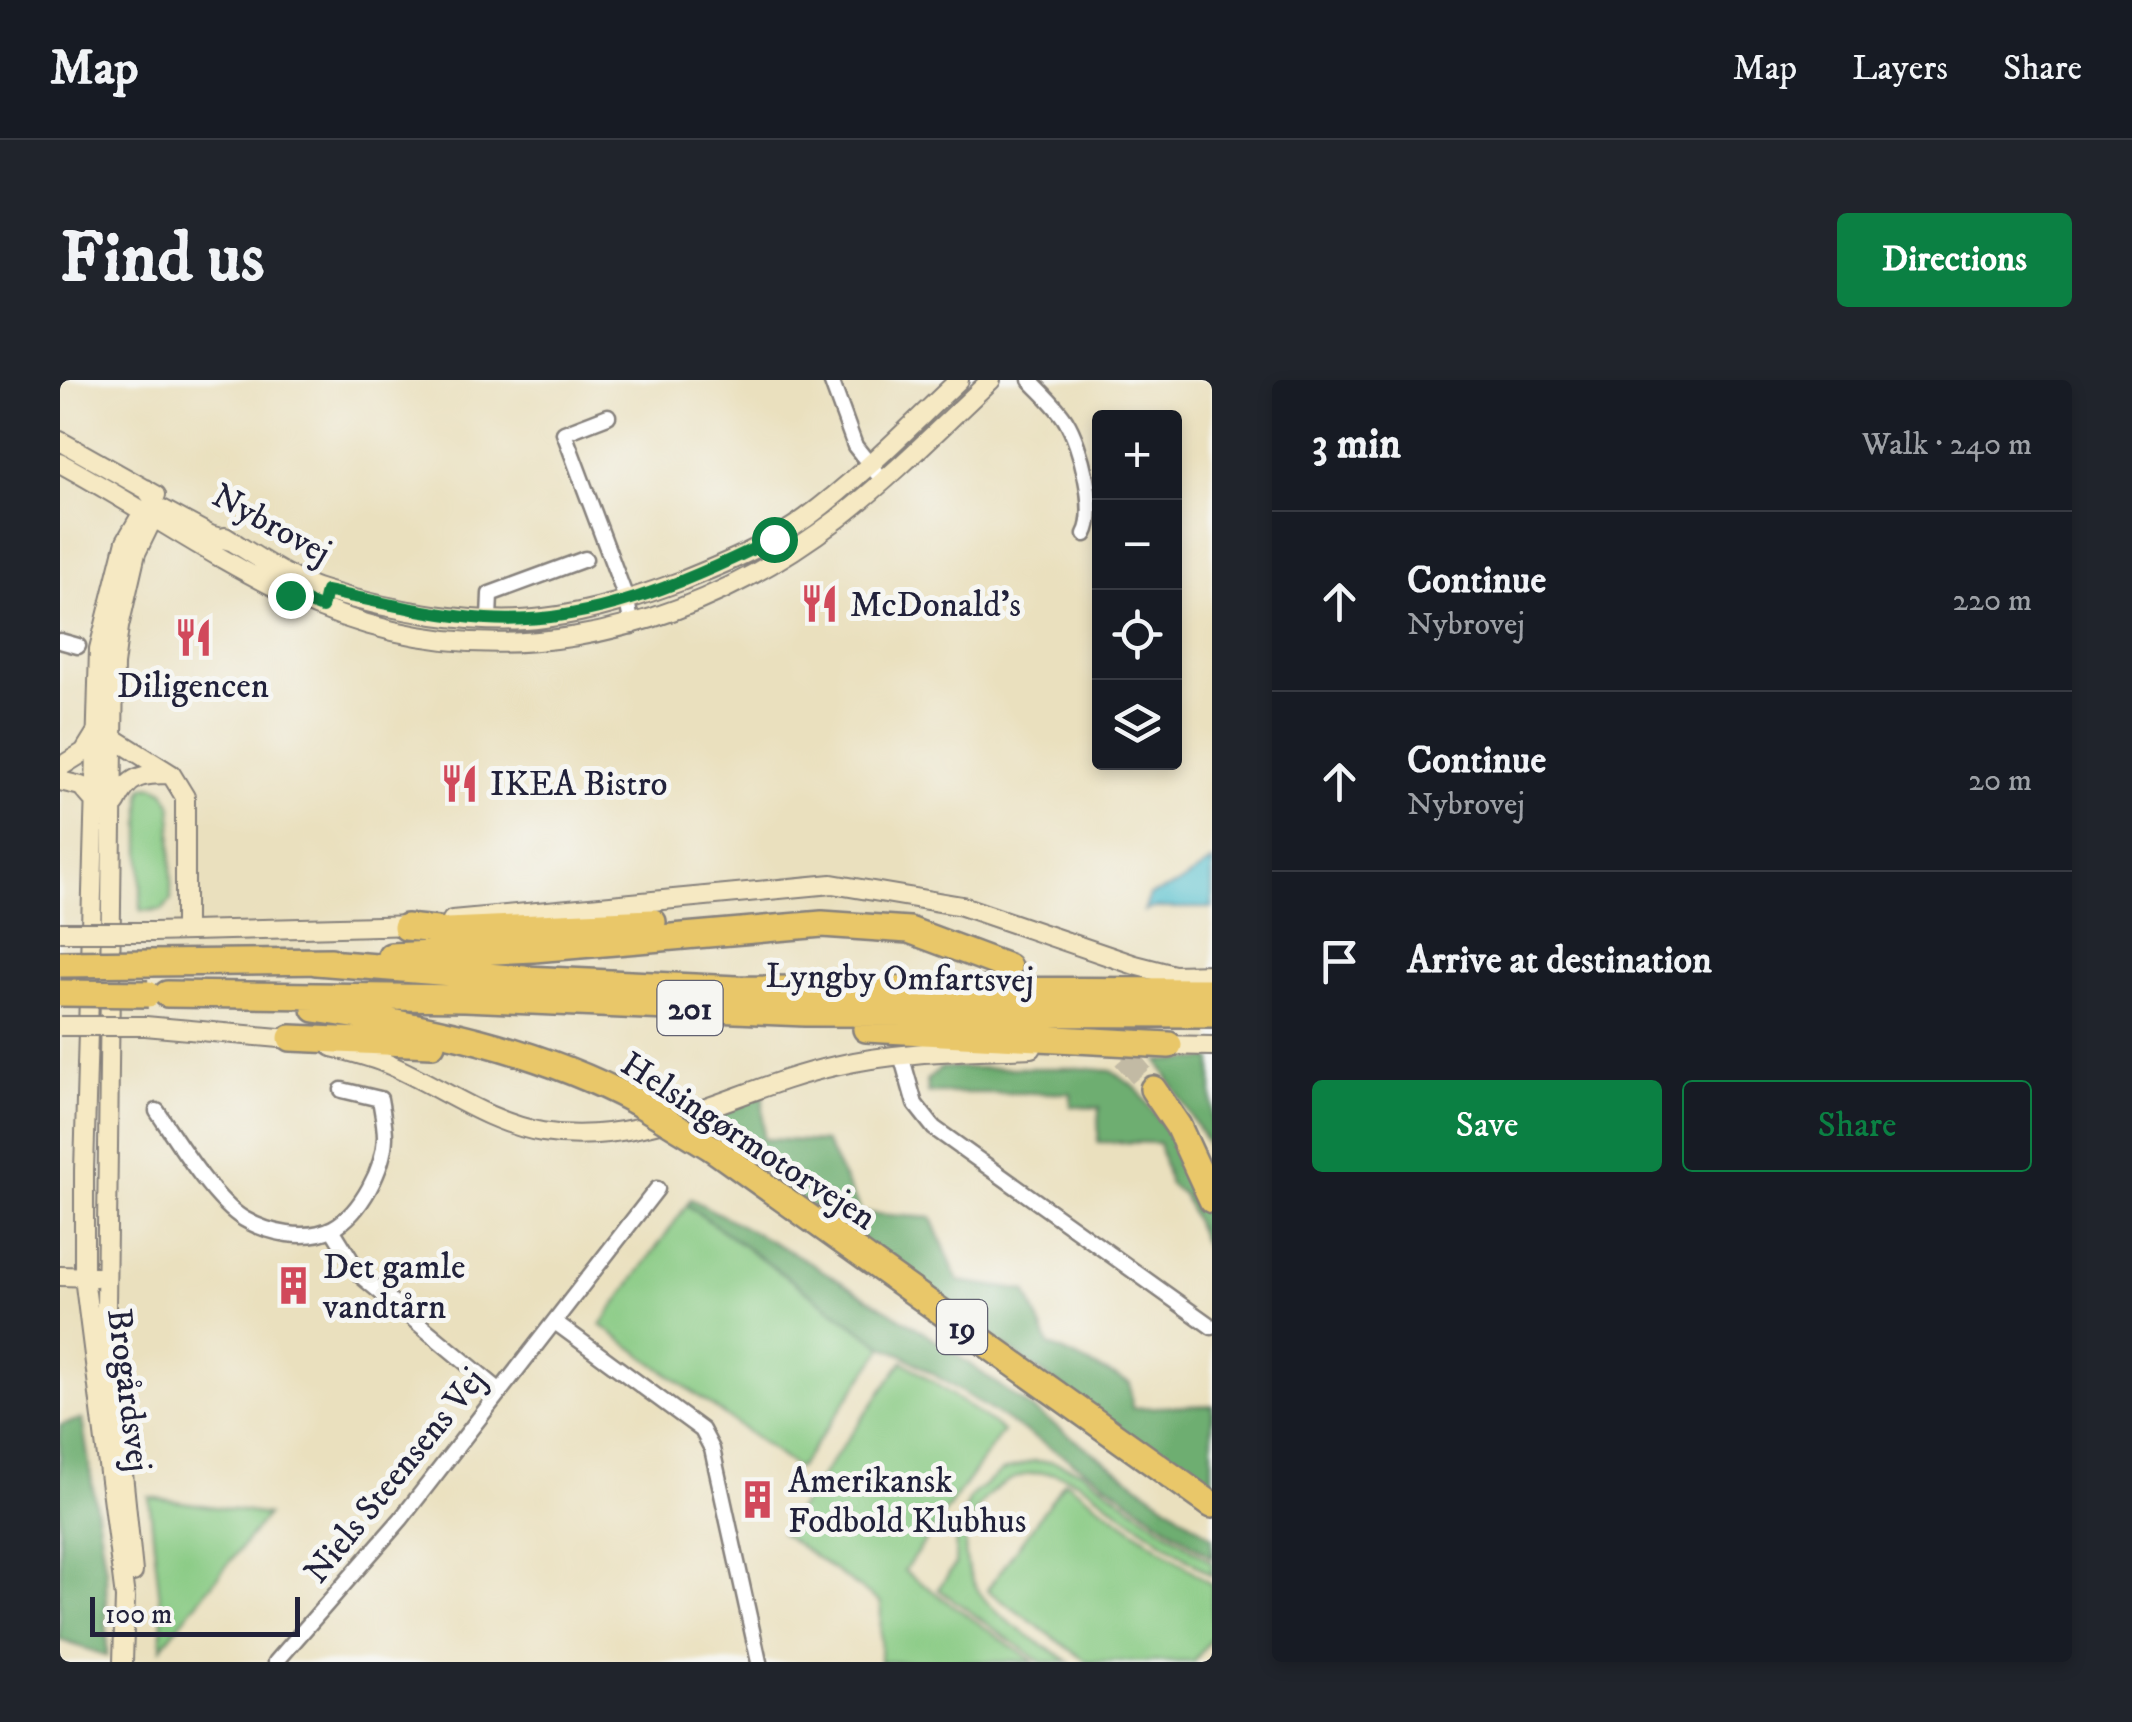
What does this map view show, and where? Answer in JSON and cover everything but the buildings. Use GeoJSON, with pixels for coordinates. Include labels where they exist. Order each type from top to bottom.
{"type":"FeatureCollection","features":[{"type":"Feature","properties":{"kind":"highway"},"geometry":{"type":"LineString","coordinates":[[406,927],[447,931],[794,917],[822,924]]}},
{"type":"Feature","properties":{"kind":"highway"},"geometry":{"type":"LineString","coordinates":[[60,964],[316,962],[534,949],[822,924],[909,930],[1008,967]]}},
{"type":"Feature","properties":{"kind":"highway","name":"Lyngby Omfartsvej"},"geometry":{"type":"LineString","coordinates":[[316,962],[560,981],[752,990],[1212,991]]}},
{"type":"Feature","properties":{"kind":"highway"},"geometry":{"type":"LineString","coordinates":[[931,992],[1014,981],[1112,980],[1174,974]]}},
{"type":"Feature","properties":{"kind":"highway","name":"Helsingørmotorvejen"},"geometry":{"type":"LineString","coordinates":[[60,993],[158,994],[382,1019],[463,1036],[555,1063],[635,1101],[712,1148],[1212,1505]]}},
{"type":"Feature","properties":{"kind":"highway","name":"Lyngby Omfartsvej"},"geometry":{"type":"LineString","coordinates":[[158,994],[465,998],[804,1012],[1212,1014]]}},
{"type":"Feature","properties":{"kind":"highway"},"geometry":{"type":"LineString","coordinates":[[465,998],[480,1009],[1169,1045]]}},
{"type":"Feature","properties":{"kind":"highway"},"geometry":{"type":"LineString","coordinates":[[290,1038],[446,1045],[555,1063]]}},
{"type":"Feature","properties":{"kind":"highway"},"geometry":{"type":"LineString","coordinates":[[1153,1089],[1178,1126],[1212,1200]]}},
{"type":"Feature","properties":{"kind":"street"},"geometry":{"type":"LineString","coordinates":[[831,380],[855,446],[883,481]]}},
{"type":"Feature","properties":{"kind":"street"},"geometry":{"type":"LineString","coordinates":[[640,615],[712,578],[717,567],[774,539],[804,519],[869,466],[959,380]]}},
{"type":"Feature","properties":{"kind":"street","name":"Nybrovej"},"geometry":{"type":"LineString","coordinates":[[60,441],[234,542],[324,600],[413,637],[490,644],[566,638],[726,589],[838,518],[991,380]]}},
{"type":"Feature","properties":{"kind":"street"},"geometry":{"type":"LineString","coordinates":[[1030,380],[1073,434],[1091,516],[1086,534]]}},
{"type":"Feature","properties":{"kind":"street"},"geometry":{"type":"LineString","coordinates":[[608,416],[564,433],[640,615],[653,626],[653,638]]}},
{"type":"Feature","properties":{"kind":"street"},"geometry":{"type":"LineString","coordinates":[[60,466],[153,512],[169,511],[210,536],[234,542]]}},
{"type":"Feature","properties":{"kind":"street"},"geometry":{"type":"LineString","coordinates":[[60,466],[122,507],[130,518],[130,530]]}},
{"type":"Feature","properties":{"kind":"street"},"geometry":{"type":"LineString","coordinates":[[146,489],[153,512]]}},
{"type":"Feature","properties":{"kind":"street"},"geometry":{"type":"LineString","coordinates":[[130,530],[153,512]]}},
{"type":"Feature","properties":{"kind":"street","name":"Nybrovej"},"geometry":{"type":"LineString","coordinates":[[153,512],[176,530],[290,595],[489,620],[640,615]]}},
{"type":"Feature","properties":{"kind":"street","name":"Brogårdsvej"},"geometry":{"type":"LineString","coordinates":[[105,734],[126,594],[153,512]]}},
{"type":"Feature","properties":{"kind":"street","name":"Brogårdsvej"},"geometry":{"type":"LineString","coordinates":[[130,530],[99,650],[105,734],[106,1307],[137,1610],[136,1662]]}},
{"type":"Feature","properties":{"kind":"street"},"geometry":{"type":"LineString","coordinates":[[126,594],[152,544],[176,530]]}},
{"type":"Feature","properties":{"kind":"street"},"geometry":{"type":"LineString","coordinates":[[490,644],[490,594],[585,560]]}},
{"type":"Feature","properties":{"kind":"street"},"geometry":{"type":"LineString","coordinates":[[60,641],[78,646]]}},
{"type":"Feature","properties":{"kind":"street"},"geometry":{"type":"LineString","coordinates":[[60,767],[105,734],[171,774],[185,797],[185,932]]}},
{"type":"Feature","properties":{"kind":"street"},"geometry":{"type":"LineString","coordinates":[[60,781],[81,786],[105,806],[131,780],[171,774]]}},
{"type":"Feature","properties":{"kind":"street","name":"Brogårdsvej"},"geometry":{"type":"LineString","coordinates":[[105,806],[84,1170],[84,1277],[125,1598],[124,1662]]}},
{"type":"Feature","properties":{"kind":"street"},"geometry":{"type":"LineString","coordinates":[[60,932],[406,927],[565,907],[832,884],[962,906],[1134,965],[1174,974],[1212,974]]}},
{"type":"Feature","properties":{"kind":"street"},"geometry":{"type":"LineString","coordinates":[[60,1026],[146,1026],[290,1038],[390,1065],[495,1119],[540,1132],[576,1136],[649,1126],[684,1117],[783,1079],[901,1055],[1212,1046]]}},
{"type":"Feature","properties":{"kind":"street"},"geometry":{"type":"LineString","coordinates":[[901,1055],[915,1104],[934,1128],[1212,1328]]}},
{"type":"Feature","properties":{"kind":"street"},"geometry":{"type":"LineString","coordinates":[[157,1111],[195,1166],[240,1217],[290,1236],[332,1228],[368,1192],[379,1166],[385,1138],[380,1099],[342,1090]]}},
{"type":"Feature","properties":{"kind":"street","name":"Niels Steensens Vej"},"geometry":{"type":"LineString","coordinates":[[276,1662],[401,1519],[657,1189]]}},
{"type":"Feature","properties":{"kind":"street"},"geometry":{"type":"LineString","coordinates":[[332,1228],[361,1276],[500,1392]]}},
{"type":"Feature","properties":{"kind":"street"},"geometry":{"type":"LineString","coordinates":[[60,1276],[106,1278]]}},
{"type":"Feature","properties":{"kind":"street"},"geometry":{"type":"LineString","coordinates":[[555,1322],[702,1430],[712,1449],[759,1662]]}},
{"type":"Feature","properties":{"kind":"green space"},"geometry":{"type":"Polygon","coordinates":[[[144,787],[164,791],[172,805],[171,901],[162,910],[141,911],[141,795],[144,787]]]}},
{"type":"Feature","properties":{"kind":"green space"},"geometry":{"type":"Polygon","coordinates":[[[1212,1059],[1212,1152],[1158,1061],[1212,1059]]]}},
{"type":"Feature","properties":{"kind":"green space"},"geometry":{"type":"Polygon","coordinates":[[[941,1068],[1111,1071],[1136,1088],[1168,1132],[1193,1183],[1212,1229],[1212,1263],[1183,1194],[1169,1184],[1159,1143],[1098,1142],[1099,1108],[1071,1106],[1071,1093],[928,1093],[927,1080],[941,1068]]]}},
{"type":"Feature","properties":{"kind":"green space"},"geometry":{"type":"Polygon","coordinates":[[[763,1094],[763,1139],[825,1142],[862,1213],[932,1218],[958,1281],[1026,1291],[1049,1345],[1130,1383],[1132,1408],[1212,1405],[1212,1495],[699,1126],[763,1094]]]}},
{"type":"Feature","properties":{"kind":"green space"},"geometry":{"type":"Polygon","coordinates":[[[691,1199],[797,1255],[927,1334],[1212,1537],[1212,1558],[1099,1478],[884,1347],[687,1205],[691,1199]]]}},
{"type":"Feature","properties":{"kind":"green space"},"geometry":{"type":"Polygon","coordinates":[[[687,1205],[884,1347],[798,1469],[601,1325],[687,1205]]]}},
{"type":"Feature","properties":{"kind":"green space"},"geometry":{"type":"Polygon","coordinates":[[[903,1361],[1003,1431],[904,1571],[1034,1662],[880,1662],[881,1603],[781,1533],[903,1361]]]}},
{"type":"Feature","properties":{"kind":"green space"},"geometry":{"type":"Polygon","coordinates":[[[82,1419],[106,1571],[107,1656],[60,1640],[60,1425],[82,1419]]]}},
{"type":"Feature","properties":{"kind":"green space"},"geometry":{"type":"Polygon","coordinates":[[[1033,1461],[1054,1462],[1082,1471],[1212,1563],[1212,1576],[1067,1477],[1043,1473],[1020,1476],[1000,1486],[984,1500],[972,1519],[966,1540],[967,1562],[975,1585],[993,1608],[1069,1662],[1041,1662],[938,1589],[955,1565],[956,1532],[971,1496],[1002,1471],[1033,1461]]]}},
{"type":"Feature","properties":{"kind":"green space"},"geometry":{"type":"Polygon","coordinates":[[[1065,1481],[1212,1585],[1212,1637],[1194,1662],[1088,1662],[987,1590],[1065,1481]]]}},
{"type":"Feature","properties":{"kind":"green space"},"geometry":{"type":"Polygon","coordinates":[[[149,1497],[267,1515],[161,1648],[162,1618],[149,1497]]]}},
{"type":"Feature","properties":{"kind":"water"},"geometry":{"type":"Polygon","coordinates":[[[1212,861],[1212,908],[1144,911],[1150,895],[1177,885],[1212,861]]]}},
{"type":"Feature","properties":{"kind":"tunnel"},"geometry":{"type":"LineString","coordinates":[[1008,967],[1067,1004],[1110,1039],[1153,1089]]}},
{"type":"Feature","properties":{"kind":"place","name":"McDonald's"},"geometry":{"type":"Point","coordinates":[820,604]}},
{"type":"Feature","properties":{"kind":"place","name":"Diligencen"},"geometry":{"type":"Point","coordinates":[193,638]}},
{"type":"Feature","properties":{"kind":"place","name":"IKEA Bistro"},"geometry":{"type":"Point","coordinates":[460,783]}},
{"type":"Feature","properties":{"kind":"place","name":"Det gamle vandtårn"},"geometry":{"type":"Point","coordinates":[293,1286]}},
{"type":"Feature","properties":{"kind":"place","name":"Amerikansk Fodbold Klubhus"},"geometry":{"type":"Point","coordinates":[758,1500]}},
{"type":"Feature","properties":{"kind":"route"},"geometry":{"type":"LineString","coordinates":[[290,595],[322,608],[326,591],[439,614],[489,620],[542,619],[627,601],[717,567],[774,539]]}}]}
